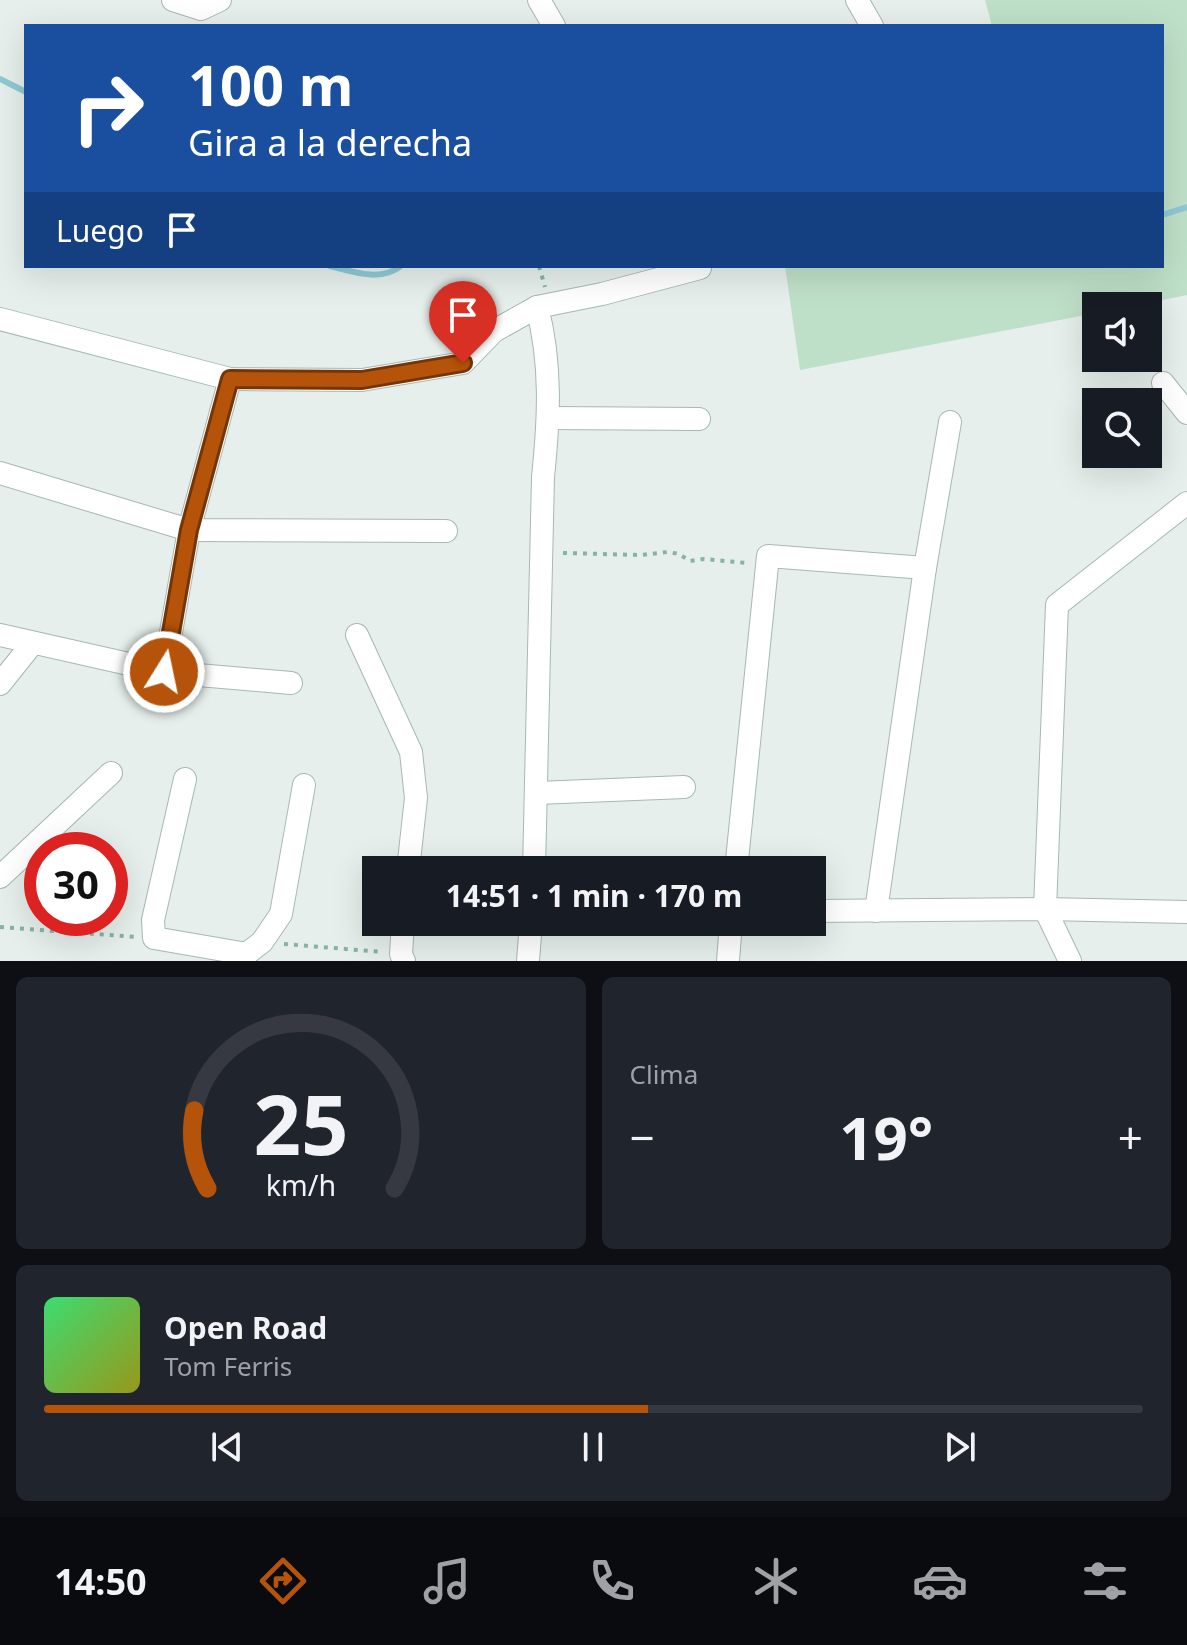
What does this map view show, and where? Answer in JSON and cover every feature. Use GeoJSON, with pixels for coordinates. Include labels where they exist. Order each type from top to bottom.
{"type":"FeatureCollection","features":[{"type":"Feature","properties":{"kind":"street"},"geometry":{"type":"LineString","coordinates":[[173,0],[207,9]]}},
{"type":"Feature","properties":{"kind":"street"},"geometry":{"type":"LineString","coordinates":[[539,0],[553,24]]}},
{"type":"Feature","properties":{"kind":"street"},"geometry":{"type":"LineString","coordinates":[[857,0],[871,24]]}},
{"type":"Feature","properties":{"kind":"street"},"geometry":{"type":"LineString","coordinates":[[0,319],[230,379],[362,380],[463,363],[494,331],[537,307],[602,294],[700,268]]}},
{"type":"Feature","properties":{"kind":"street"},"geometry":{"type":"LineString","coordinates":[[535,856],[543,477],[549,418],[546,339],[537,307]]}},
{"type":"Feature","properties":{"kind":"street"},"geometry":{"type":"LineString","coordinates":[[164,672],[189,530],[230,379]]}},
{"type":"Feature","properties":{"kind":"street"},"geometry":{"type":"LineString","coordinates":[[1163,383],[1187,413]]}},
{"type":"Feature","properties":{"kind":"street"},"geometry":{"type":"LineString","coordinates":[[549,418],[699,419]]}},
{"type":"Feature","properties":{"kind":"street"},"geometry":{"type":"LineString","coordinates":[[876,911],[925,568],[950,422]]}},
{"type":"Feature","properties":{"kind":"street"},"geometry":{"type":"LineString","coordinates":[[0,473],[189,530],[446,531]]}},
{"type":"Feature","properties":{"kind":"street"},"geometry":{"type":"LineString","coordinates":[[1070,961],[1045,909],[1057,605],[1187,503]]}},
{"type":"Feature","properties":{"kind":"street"},"geometry":{"type":"LineString","coordinates":[[737,856],[768,556],[925,568]]}},
{"type":"Feature","properties":{"kind":"street"},"geometry":{"type":"LineString","coordinates":[[0,635],[164,672],[291,683]]}},
{"type":"Feature","properties":{"kind":"street"},"geometry":{"type":"LineString","coordinates":[[357,635],[411,752],[416,798],[410,856]]}},
{"type":"Feature","properties":{"kind":"street"},"geometry":{"type":"LineString","coordinates":[[0,684],[32,644]]}},
{"type":"Feature","properties":{"kind":"street"},"geometry":{"type":"LineString","coordinates":[[0,877],[111,773]]}},
{"type":"Feature","properties":{"kind":"street"},"geometry":{"type":"LineString","coordinates":[[185,779],[153,920],[154,938],[249,952],[281,914],[304,785]]}},
{"type":"Feature","properties":{"kind":"street"},"geometry":{"type":"LineString","coordinates":[[537,793],[684,787]]}},
{"type":"Feature","properties":{"kind":"street"},"geometry":{"type":"LineString","coordinates":[[826,911],[1045,909],[1187,912]]}},
{"type":"Feature","properties":{"kind":"street"},"geometry":{"type":"LineString","coordinates":[[403,936],[403,957]]}},
{"type":"Feature","properties":{"kind":"street"},"geometry":{"type":"LineString","coordinates":[[528,961],[530,936]]}},
{"type":"Feature","properties":{"kind":"street"},"geometry":{"type":"LineString","coordinates":[[728,961],[730,936]]}},
{"type":"Feature","properties":{"kind":"path"},"geometry":{"type":"LineString","coordinates":[[541,553],[641,555],[668,552],[690,561],[704,559],[743,564],[768,556]]}},
{"type":"Feature","properties":{"kind":"path"},"geometry":{"type":"LineString","coordinates":[[0,927],[154,938]]}},
{"type":"Feature","properties":{"kind":"path"},"geometry":{"type":"LineString","coordinates":[[249,952],[403,957]]}},
{"type":"Feature","properties":{"kind":"green space"},"geometry":{"type":"Polygon","coordinates":[[[985,0],[1187,0],[1187,295],[1162,300],[1162,292],[1082,292],[1082,316],[800,370],[785,268],[1164,268],[1164,24],[991,24],[985,0]]]}},
{"type":"Feature","properties":{"kind":"waterway"},"geometry":{"type":"LineString","coordinates":[[0,79],[24,91]]}},
{"type":"Feature","properties":{"kind":"waterway"},"geometry":{"type":"LineString","coordinates":[[1164,214],[1187,207]]}},
{"type":"Feature","properties":{"kind":"waterway"},"geometry":{"type":"LineString","coordinates":[[338,268],[376,275],[398,268]]}},
{"type":"Feature","properties":{"kind":"route"},"geometry":{"type":"LineString","coordinates":[[164,672],[189,530],[230,379],[362,380],[463,363]]}}]}
